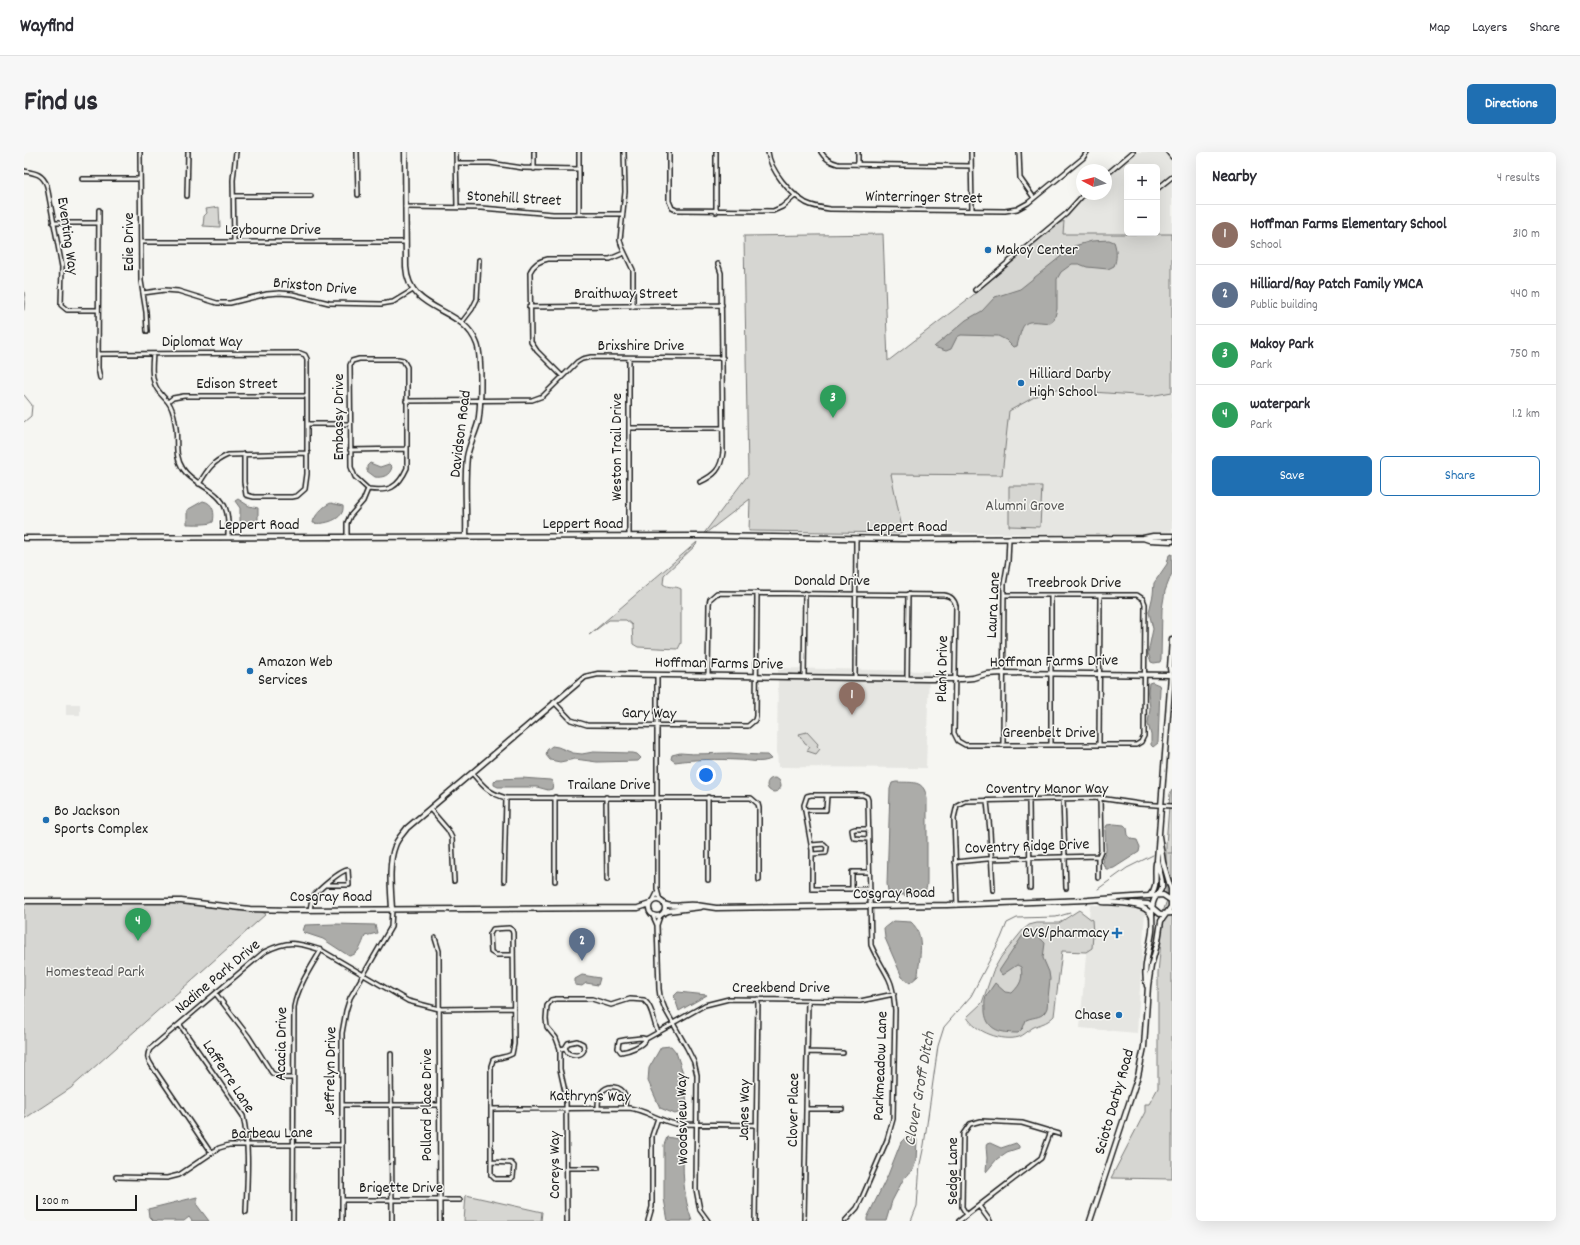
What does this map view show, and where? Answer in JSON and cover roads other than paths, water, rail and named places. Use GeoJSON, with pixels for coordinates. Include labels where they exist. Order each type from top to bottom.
{"type":"FeatureCollection","features":[{"type":"Feature","properties":{"kind":"main road","name":"Davidson Road"},"geometry":{"type":"LineString","coordinates":[[405,152],[406,272],[413,290],[428,304],[462,322],[474,338],[479,351],[479,420],[467,458],[466,536]]}},
{"type":"Feature","properties":{"kind":"main road","name":"Leppert Road"},"geometry":{"type":"LineString","coordinates":[[24,538],[629,536],[856,539],[1142,538],[1153,536],[1172,536]]}},
{"type":"Feature","properties":{"kind":"main road","name":"Leppert Road"},"geometry":{"type":"LineString","coordinates":[[1142,538],[1149,540],[1172,541]]}},
{"type":"Feature","properties":{"kind":"main road","name":"Scioto Darby Road"},"geometry":{"type":"LineString","coordinates":[[1150,895],[1155,887],[1154,871],[1157,860],[1170,719],[1172,674],[1170,668],[1172,638]]}},
{"type":"Feature","properties":{"kind":"main road","name":"Hoffman Farms Drive"},"geometry":{"type":"LineString","coordinates":[[392,909],[392,863],[395,846],[407,828],[585,677],[598,674],[955,679],[973,678],[986,674],[1003,673],[1172,674]]}},
{"type":"Feature","properties":{"kind":"main road","name":"Scioto Darby Road"},"geometry":{"type":"LineString","coordinates":[[1090,1221],[1140,1068],[1144,1047],[1148,986],[1153,955],[1158,941],[1161,921],[1170,910],[1172,894],[1163,862],[1159,836]]}},
{"type":"Feature","properties":{"kind":"main road","name":"Scioto Darby Road"},"geometry":{"type":"LineString","coordinates":[[1148,986],[1146,981],[1146,964],[1153,920],[1154,899],[1160,895],[1162,882],[1157,860]]}},
{"type":"Feature","properties":{"kind":"main road","name":"Cosgray Road"},"geometry":{"type":"LineString","coordinates":[[662,915],[668,911],[701,907],[870,907],[957,905],[1088,900],[1150,895],[1166,895],[1171,901]]}},
{"type":"Feature","properties":{"kind":"main road","name":"Cosgray Road"},"geometry":{"type":"LineString","coordinates":[[1088,900],[1126,904],[1148,904],[1157,913],[1166,914]]}},
{"type":"Feature","properties":{"kind":"main road","name":"Cosgray Road"},"geometry":{"type":"LineString","coordinates":[[24,901],[180,901],[250,909],[310,910],[638,908],[651,902]]}},
{"type":"Feature","properties":{"kind":"main road"},"geometry":{"type":"LineString","coordinates":[[651,902],[662,902],[665,909],[662,915],[651,914],[648,908],[651,902]]}},
{"type":"Feature","properties":{"kind":"main road","name":"Cosgray Road"},"geometry":{"type":"LineString","coordinates":[[662,902],[674,907],[697,905],[701,907]]}},
{"type":"Feature","properties":{"kind":"main road","name":"Cosgray Road"},"geometry":{"type":"LineString","coordinates":[[1126,904],[1146,909],[1151,914],[1153,920]]}},
{"type":"Feature","properties":{"kind":"main road","name":"Cosgray Road"},"geometry":{"type":"LineString","coordinates":[[638,908],[651,914]]}},
{"type":"Feature","properties":{"kind":"main road"},"geometry":{"type":"LineString","coordinates":[[1166,914],[1172,913]]}},
{"type":"Feature","properties":{"kind":"street","name":"Edie Drive"},"geometry":{"type":"LineString","coordinates":[[140,152],[141,281],[147,331]]}},
{"type":"Feature","properties":{"kind":"street"},"geometry":{"type":"LineString","coordinates":[[187,196],[188,152]]}},
{"type":"Feature","properties":{"kind":"street"},"geometry":{"type":"LineString","coordinates":[[234,242],[234,167],[236,152]]}},
{"type":"Feature","properties":{"kind":"street"},"geometry":{"type":"LineString","coordinates":[[357,152],[358,195]]}},
{"type":"Feature","properties":{"kind":"street"},"geometry":{"type":"LineString","coordinates":[[456,152],[457,208]]}},
{"type":"Feature","properties":{"kind":"street"},"geometry":{"type":"LineString","coordinates":[[534,152],[534,169]]}},
{"type":"Feature","properties":{"kind":"street"},"geometry":{"type":"LineString","coordinates":[[579,152],[579,214]]}},
{"type":"Feature","properties":{"kind":"street"},"geometry":{"type":"LineString","coordinates":[[624,152],[625,192],[620,234],[624,253],[633,270],[633,307]]}},
{"type":"Feature","properties":{"kind":"street"},"geometry":{"type":"LineString","coordinates":[[669,152],[669,201],[672,208],[680,212],[774,211],[782,207],[796,195]]}},
{"type":"Feature","properties":{"kind":"street"},"geometry":{"type":"LineString","coordinates":[[716,152],[716,212]]}},
{"type":"Feature","properties":{"kind":"street","name":"Winterringer Street"},"geometry":{"type":"LineString","coordinates":[[768,152],[771,165],[775,171],[796,195],[806,203],[817,208],[1005,211],[1017,209],[1034,198],[1083,158],[1087,152]]}},
{"type":"Feature","properties":{"kind":"street"},"geometry":{"type":"LineString","coordinates":[[821,152],[824,158],[832,163],[858,165],[971,166]]}},
{"type":"Feature","properties":{"kind":"street"},"geometry":{"type":"LineString","coordinates":[[858,152],[858,165]]}},
{"type":"Feature","properties":{"kind":"street"},"geometry":{"type":"LineString","coordinates":[[971,152],[972,210]]}},
{"type":"Feature","properties":{"kind":"street"},"geometry":{"type":"LineString","coordinates":[[1019,152],[1020,178],[1034,198]]}},
{"type":"Feature","properties":{"kind":"street"},"geometry":{"type":"LineString","coordinates":[[1112,170],[1133,152]]}},
{"type":"Feature","properties":{"kind":"street"},"geometry":{"type":"LineString","coordinates":[[1168,152],[1172,157]]}},
{"type":"Feature","properties":{"kind":"street"},"geometry":{"type":"LineString","coordinates":[[456,163],[490,163],[534,169],[580,169]]}},
{"type":"Feature","properties":{"kind":"street","name":"Eventing Way"},"geometry":{"type":"LineString","coordinates":[[24,171],[39,174],[45,180],[62,267],[61,305],[67,310],[98,310]]}},
{"type":"Feature","properties":{"kind":"street"},"geometry":{"type":"LineString","coordinates":[[1160,187],[1172,177]]}},
{"type":"Feature","properties":{"kind":"street"},"geometry":{"type":"LineString","coordinates":[[82,179],[140,179]]}},
{"type":"Feature","properties":{"kind":"street"},"geometry":{"type":"LineString","coordinates":[[234,196],[311,196]]}},
{"type":"Feature","properties":{"kind":"street"},"geometry":{"type":"LineString","coordinates":[[975,290],[1066,214],[1079,200]]}},
{"type":"Feature","properties":{"kind":"street","name":"Stonehill Street"},"geometry":{"type":"LineString","coordinates":[[405,207],[457,208],[553,214],[622,214]]}},
{"type":"Feature","properties":{"kind":"street"},"geometry":{"type":"LineString","coordinates":[[99,210],[98,368],[100,378]]}},
{"type":"Feature","properties":{"kind":"street"},"geometry":{"type":"LineString","coordinates":[[53,223],[99,223]]}},
{"type":"Feature","properties":{"kind":"street","name":"Leybourne Drive"},"geometry":{"type":"LineString","coordinates":[[141,242],[406,242]]}},
{"type":"Feature","properties":{"kind":"street"},"geometry":{"type":"LineString","coordinates":[[562,376],[530,342],[529,278],[533,266],[540,261],[548,259],[610,259],[624,253]]}},
{"type":"Feature","properties":{"kind":"street"},"geometry":{"type":"LineString","coordinates":[[462,322],[472,309],[477,299],[479,260]]}},
{"type":"Feature","properties":{"kind":"street"},"geometry":{"type":"LineString","coordinates":[[700,482],[711,476],[719,468],[724,452],[721,273],[718,264]]}},
{"type":"Feature","properties":{"kind":"street","name":"Brixston Drive"},"geometry":{"type":"LineString","coordinates":[[143,293],[165,290],[178,291],[217,303],[230,303],[267,294],[280,293],[292,294],[329,303],[374,304],[393,302],[413,290]]}},
{"type":"Feature","properties":{"kind":"street","name":"Braithway Street"},"geometry":{"type":"LineString","coordinates":[[529,307],[722,306]]}},
{"type":"Feature","properties":{"kind":"street","name":"Diplomat Way"},"geometry":{"type":"LineString","coordinates":[[99,354],[300,353],[306,355],[307,359],[308,396]]}},
{"type":"Feature","properties":{"kind":"street"},"geometry":{"type":"LineString","coordinates":[[153,354],[154,380],[156,388],[168,402],[172,410],[177,431],[177,455],[179,464],[186,474],[216,494],[222,501],[226,509],[228,537]]}},
{"type":"Feature","properties":{"kind":"street","name":"Brixshire Drive"},"geometry":{"type":"LineString","coordinates":[[406,401],[537,399],[548,392],[572,366],[582,359],[591,357],[722,358]]}},
{"type":"Feature","properties":{"kind":"street","name":"Weston Trail Drive"},"geometry":{"type":"LineString","coordinates":[[629,358],[629,536]]}},
{"type":"Feature","properties":{"kind":"street","name":"Embassy Drive"},"geometry":{"type":"LineString","coordinates":[[368,490],[355,477],[350,467],[350,370],[352,362],[359,359],[403,360],[406,367],[406,401]]}},
{"type":"Feature","properties":{"kind":"street","name":"Edison Street"},"geometry":{"type":"LineString","coordinates":[[168,402],[173,398],[184,396],[308,396]]}},
{"type":"Feature","properties":{"kind":"street"},"geometry":{"type":"LineString","coordinates":[[244,454],[244,482],[246,495],[254,497],[292,497],[297,496],[305,489],[308,453],[308,396]]}},
{"type":"Feature","properties":{"kind":"street"},"geometry":{"type":"LineString","coordinates":[[347,537],[347,523],[350,516],[363,501],[368,490],[388,490],[396,485],[402,478],[407,468],[406,401]]}},
{"type":"Feature","properties":{"kind":"street"},"geometry":{"type":"LineString","coordinates":[[307,424],[350,424]]}},
{"type":"Feature","properties":{"kind":"street"},"geometry":{"type":"LineString","coordinates":[[629,428],[723,428]]}},
{"type":"Feature","properties":{"kind":"street"},"geometry":{"type":"LineString","coordinates":[[350,450],[407,448]]}},
{"type":"Feature","properties":{"kind":"street"},"geometry":{"type":"LineString","coordinates":[[199,484],[211,465],[218,459],[228,455],[308,453]]}},
{"type":"Feature","properties":{"kind":"street","name":"Laura Lane"},"geometry":{"type":"LineString","coordinates":[[1003,744],[1004,584],[1008,561],[1009,538]]}},
{"type":"Feature","properties":{"kind":"street"},"geometry":{"type":"LineString","coordinates":[[855,677],[856,539]]}},
{"type":"Feature","properties":{"kind":"street","name":"Donald Drive"},"geometry":{"type":"LineString","coordinates":[[708,676],[709,604],[713,595],[721,592],[908,594],[944,595],[951,597]]}},
{"type":"Feature","properties":{"kind":"street"},"geometry":{"type":"LineString","coordinates":[[756,676],[757,593]]}},
{"type":"Feature","properties":{"kind":"street"},"geometry":{"type":"LineString","coordinates":[[804,677],[805,593]]}},
{"type":"Feature","properties":{"kind":"street"},"geometry":{"type":"LineString","coordinates":[[907,678],[908,594]]}},
{"type":"Feature","properties":{"kind":"street","name":"Treebrook Drive"},"geometry":{"type":"LineString","coordinates":[[1004,595],[1137,595],[1143,599],[1145,604],[1145,673]]}},
{"type":"Feature","properties":{"kind":"street"},"geometry":{"type":"LineString","coordinates":[[1051,745],[1052,595]]}},
{"type":"Feature","properties":{"kind":"street"},"geometry":{"type":"LineString","coordinates":[[1099,745],[1100,595]]}},
{"type":"Feature","properties":{"kind":"street","name":"Plank Drive"},"geometry":{"type":"LineString","coordinates":[[951,597],[955,601],[956,606],[954,733],[958,741]]}},
{"type":"Feature","properties":{"kind":"street","name":"Greenbelt Drive"},"geometry":{"type":"LineString","coordinates":[[958,741],[965,745],[1136,745],[1141,742],[1144,736],[1145,673]]}},
{"type":"Feature","properties":{"kind":"street"},"geometry":{"type":"LineString","coordinates":[[657,675],[657,893],[662,902]]}},
{"type":"Feature","properties":{"kind":"street","name":"Gary Way"},"geometry":{"type":"LineString","coordinates":[[554,702],[571,720],[580,724],[744,727],[752,724],[756,716],[756,676]]}},
{"type":"Feature","properties":{"kind":"street","name":"Trailane Drive"},"geometry":{"type":"LineString","coordinates":[[472,773],[483,787],[494,795],[506,798],[747,797],[755,800],[759,808],[759,880]]}},
{"type":"Feature","properties":{"kind":"street"},"geometry":{"type":"LineString","coordinates":[[806,810],[826,810],[827,794],[811,794],[804,800],[812,854],[812,889],[869,888]]}},
{"type":"Feature","properties":{"kind":"street","name":"Parkmeadow Lane"},"geometry":{"type":"LineString","coordinates":[[827,794],[863,795],[867,797],[868,800],[869,888],[872,944],[877,960],[889,979],[894,994],[896,1010],[893,1119],[888,1140],[857,1208],[845,1221]]}},
{"type":"Feature","properties":{"kind":"street"},"geometry":{"type":"LineString","coordinates":[[555,797],[555,881]]}},
{"type":"Feature","properties":{"kind":"street"},"geometry":{"type":"LineString","coordinates":[[606,797],[607,880]]}},
{"type":"Feature","properties":{"kind":"street"},"geometry":{"type":"LineString","coordinates":[[708,797],[708,880]]}},
{"type":"Feature","properties":{"kind":"street"},"geometry":{"type":"LineString","coordinates":[[504,881],[506,798]]}},
{"type":"Feature","properties":{"kind":"street"},"geometry":{"type":"LineString","coordinates":[[1098,878],[1099,856],[1101,851],[1100,798]]}},
{"type":"Feature","properties":{"kind":"street","name":"Coventry Manor Way"},"geometry":{"type":"LineString","coordinates":[[955,862],[954,818],[957,805],[965,801],[1100,798],[1140,804],[1172,806]]}},
{"type":"Feature","properties":{"kind":"street"},"geometry":{"type":"LineString","coordinates":[[1063,799],[1066,888]]}},
{"type":"Feature","properties":{"kind":"street"},"geometry":{"type":"LineString","coordinates":[[1029,800],[1030,888]]}},
{"type":"Feature","properties":{"kind":"street"},"geometry":{"type":"LineString","coordinates":[[987,801],[993,890]]}},
{"type":"Feature","properties":{"kind":"street"},"geometry":{"type":"LineString","coordinates":[[430,809],[448,830],[452,838],[454,881]]}},
{"type":"Feature","properties":{"kind":"street"},"geometry":{"type":"LineString","coordinates":[[868,829],[852,830],[854,838],[868,839]]}},
{"type":"Feature","properties":{"kind":"street"},"geometry":{"type":"LineString","coordinates":[[811,845],[824,844],[827,847],[826,853],[812,854]]}},
{"type":"Feature","properties":{"kind":"street","name":"Coventry Ridge Drive"},"geometry":{"type":"LineString","coordinates":[[955,862],[992,859],[1099,856]]}},
{"type":"Feature","properties":{"kind":"street"},"geometry":{"type":"LineString","coordinates":[[955,862],[957,905]]}},
{"type":"Feature","properties":{"kind":"street"},"geometry":{"type":"LineString","coordinates":[[310,910],[312,899],[326,885],[344,870],[348,870],[349,885],[326,885]]}},
{"type":"Feature","properties":{"kind":"street"},"geometry":{"type":"LineString","coordinates":[[852,889],[852,872],[869,872]]}},
{"type":"Feature","properties":{"kind":"street"},"geometry":{"type":"LineString","coordinates":[[651,902],[657,893]]}},
{"type":"Feature","properties":{"kind":"street","name":"Jeffrelyn Drive"},"geometry":{"type":"LineString","coordinates":[[342,1221],[343,1022],[350,998],[388,934],[391,927],[392,909]]}},
{"type":"Feature","properties":{"kind":"street","name":"Woodsview Way"},"geometry":{"type":"LineString","coordinates":[[651,914],[657,925]]}},
{"type":"Feature","properties":{"kind":"street","name":"Woodsview Way"},"geometry":{"type":"LineString","coordinates":[[662,915],[657,925],[658,989],[662,1003],[694,1062],[697,1075],[697,1195],[702,1214],[708,1221]]}},
{"type":"Feature","properties":{"kind":"street"},"geometry":{"type":"LineString","coordinates":[[491,1162],[511,1162],[514,1166],[513,1177],[510,1179],[492,1178],[491,1175],[491,1162],[492,1109],[491,1066],[493,1060],[512,1054],[513,1050],[513,955],[512,930],[508,928],[493,929],[490,934],[491,952],[496,955],[513,955]]}},
{"type":"Feature","properties":{"kind":"street","name":"Pollard Place Drive"},"geometry":{"type":"LineString","coordinates":[[435,938],[439,951],[440,1221]]}},
{"type":"Feature","properties":{"kind":"street","name":"Nadine Park Drive"},"geometry":{"type":"LineString","coordinates":[[211,1153],[148,1058],[148,1054],[150,1050],[264,952],[280,944],[292,943],[321,950],[408,1001],[439,1009],[513,1008]]}},
{"type":"Feature","properties":{"kind":"street","name":"Acacia Drive"},"geometry":{"type":"LineString","coordinates":[[293,1221],[293,1013],[295,1001],[303,981],[321,950]]}},
{"type":"Feature","properties":{"kind":"street"},"geometry":{"type":"LineString","coordinates":[[216,994],[248,1037],[272,1073],[281,1078],[293,1078]]}},
{"type":"Feature","properties":{"kind":"street","name":"Creekbend Drive"},"geometry":{"type":"LineString","coordinates":[[646,1040],[642,1038],[621,1040],[619,1041],[618,1048],[620,1051],[624,1052],[644,1043],[658,1032],[705,1004],[729,999],[860,1001],[894,994]]}},
{"type":"Feature","properties":{"kind":"street"},"geometry":{"type":"LineString","coordinates":[[565,1048],[568,1054],[572,1055],[582,1053],[584,1050],[583,1044],[577,1041],[568,1043],[565,1048],[560,1049],[556,1038],[547,1028],[547,1006],[551,1000],[592,999],[612,1005],[630,999],[644,1000],[651,1009],[654,1023],[658,1032]]}},
{"type":"Feature","properties":{"kind":"street","name":"Janes Way"},"geometry":{"type":"LineString","coordinates":[[755,1221],[758,999]]}},
{"type":"Feature","properties":{"kind":"street","name":"Clover Place"},"geometry":{"type":"LineString","coordinates":[[804,1221],[808,1000]]}},
{"type":"Feature","properties":{"kind":"street","name":"Lafferre Lane"},"geometry":{"type":"LineString","coordinates":[[180,1025],[243,1116],[246,1128],[247,1145],[246,1212]]}},
{"type":"Feature","properties":{"kind":"street","name":"Coreys Way"},"geometry":{"type":"LineString","coordinates":[[560,1049],[560,1069],[567,1108],[567,1221]]}},
{"type":"Feature","properties":{"kind":"street"},"geometry":{"type":"LineString","coordinates":[[807,1052],[843,1053]]}},
{"type":"Feature","properties":{"kind":"street"},"geometry":{"type":"LineString","coordinates":[[391,1054],[392,1221]]}},
{"type":"Feature","properties":{"kind":"street"},"geometry":{"type":"LineString","coordinates":[[598,1108],[598,1099],[601,1093],[607,1088],[613,1087],[619,1088],[624,1094],[625,1108]]}},
{"type":"Feature","properties":{"kind":"street"},"geometry":{"type":"LineString","coordinates":[[342,1105],[439,1105]]}},
{"type":"Feature","properties":{"kind":"street","name":"Kathryns Way"},"geometry":{"type":"LineString","coordinates":[[492,1109],[625,1108],[640,1110],[665,1122],[676,1124],[756,1126]]}},
{"type":"Feature","properties":{"kind":"street"},"geometry":{"type":"LineString","coordinates":[[806,1109],[842,1109]]}},
{"type":"Feature","properties":{"kind":"street"},"geometry":{"type":"LineString","coordinates":[[648,1221],[652,1208],[652,1136],[658,1118]]}},
{"type":"Feature","properties":{"kind":"street","name":"Sedge Lane"},"geometry":{"type":"LineString","coordinates":[[967,1215],[962,1207],[963,1140],[966,1128],[970,1124],[980,1121],[1022,1123],[1059,1134]]}},
{"type":"Feature","properties":{"kind":"street"},"geometry":{"type":"LineString","coordinates":[[959,1221],[1041,1158],[1051,1132]]}},
{"type":"Feature","properties":{"kind":"street","name":"Barbeau Lane"},"geometry":{"type":"LineString","coordinates":[[116,1178],[167,1178],[179,1175],[218,1148],[229,1145],[342,1145]]}},
{"type":"Feature","properties":{"kind":"street"},"geometry":{"type":"LineString","coordinates":[[566,1168],[598,1168]]}},
{"type":"Feature","properties":{"kind":"street","name":"Brigette Drive"},"geometry":{"type":"LineString","coordinates":[[342,1200],[460,1200]]}},
{"type":"Feature","properties":{"kind":"street"},"geometry":{"type":"LineString","coordinates":[[979,1206],[990,1221]]}},
{"type":"Feature","properties":{"kind":"waterway"},"geometry":{"type":"LineString","coordinates":[[24,291],[24,310]]}},
{"type":"Feature","properties":{"kind":"waterway"},"geometry":{"type":"LineString","coordinates":[[24,395],[32,405],[31,416],[24,422]]}},
{"type":"Feature","properties":{"kind":"waterway","name":"Clover Groff Ditch"},"geometry":{"type":"LineString","coordinates":[[1098,889],[1127,868],[1153,855]]}},
{"type":"Feature","properties":{"kind":"waterway","name":"Clover Groff Ditch"},"geometry":{"type":"LineString","coordinates":[[911,1221],[917,1206],[920,1164],[938,1046],[944,1027],[971,996],[1001,938],[1007,923],[1017,918],[1056,917],[1070,913]]}},
{"type":"Feature","properties":{"kind":"place","name":"Makoy Center"},"geometry":{"type":"Point","coordinates":[988,250]}},
{"type":"Feature","properties":{"kind":"place","name":"Hilliard Darby High School"},"geometry":{"type":"Point","coordinates":[1021,383]}},
{"type":"Feature","properties":{"kind":"place","name":"Makoy Park"},"geometry":{"type":"Point","coordinates":[833,418]}},
{"type":"Feature","properties":{"kind":"place","name":"Amazon Web Services"},"geometry":{"type":"Point","coordinates":[250,671]}},
{"type":"Feature","properties":{"kind":"place","name":"Hoffman Farms Elementary School"},"geometry":{"type":"Point","coordinates":[852,715]}},
{"type":"Feature","properties":{"kind":"place","name":"Bo Jackson Sports Complex"},"geometry":{"type":"Point","coordinates":[46,820]}},
{"type":"Feature","properties":{"kind":"place","name":"CVS/pharmacy"},"geometry":{"type":"Point","coordinates":[1117,933]}},
{"type":"Feature","properties":{"kind":"place","name":"waterpark"},"geometry":{"type":"Point","coordinates":[138,941]}},
{"type":"Feature","properties":{"kind":"place","name":"Hilliard/Ray Patch Family YMCA"},"geometry":{"type":"Point","coordinates":[582,961]}},
{"type":"Feature","properties":{"kind":"place","name":"Chase"},"geometry":{"type":"Point","coordinates":[1119,1015]}},
{"type":"Feature","properties":{"kind":"park label","name":"Alumni Grove"},"geometry":{"type":"Point","coordinates":[1025,506]}},
{"type":"Feature","properties":{"kind":"park label","name":"Homestead Park"},"geometry":{"type":"Point","coordinates":[95,972]}}]}
